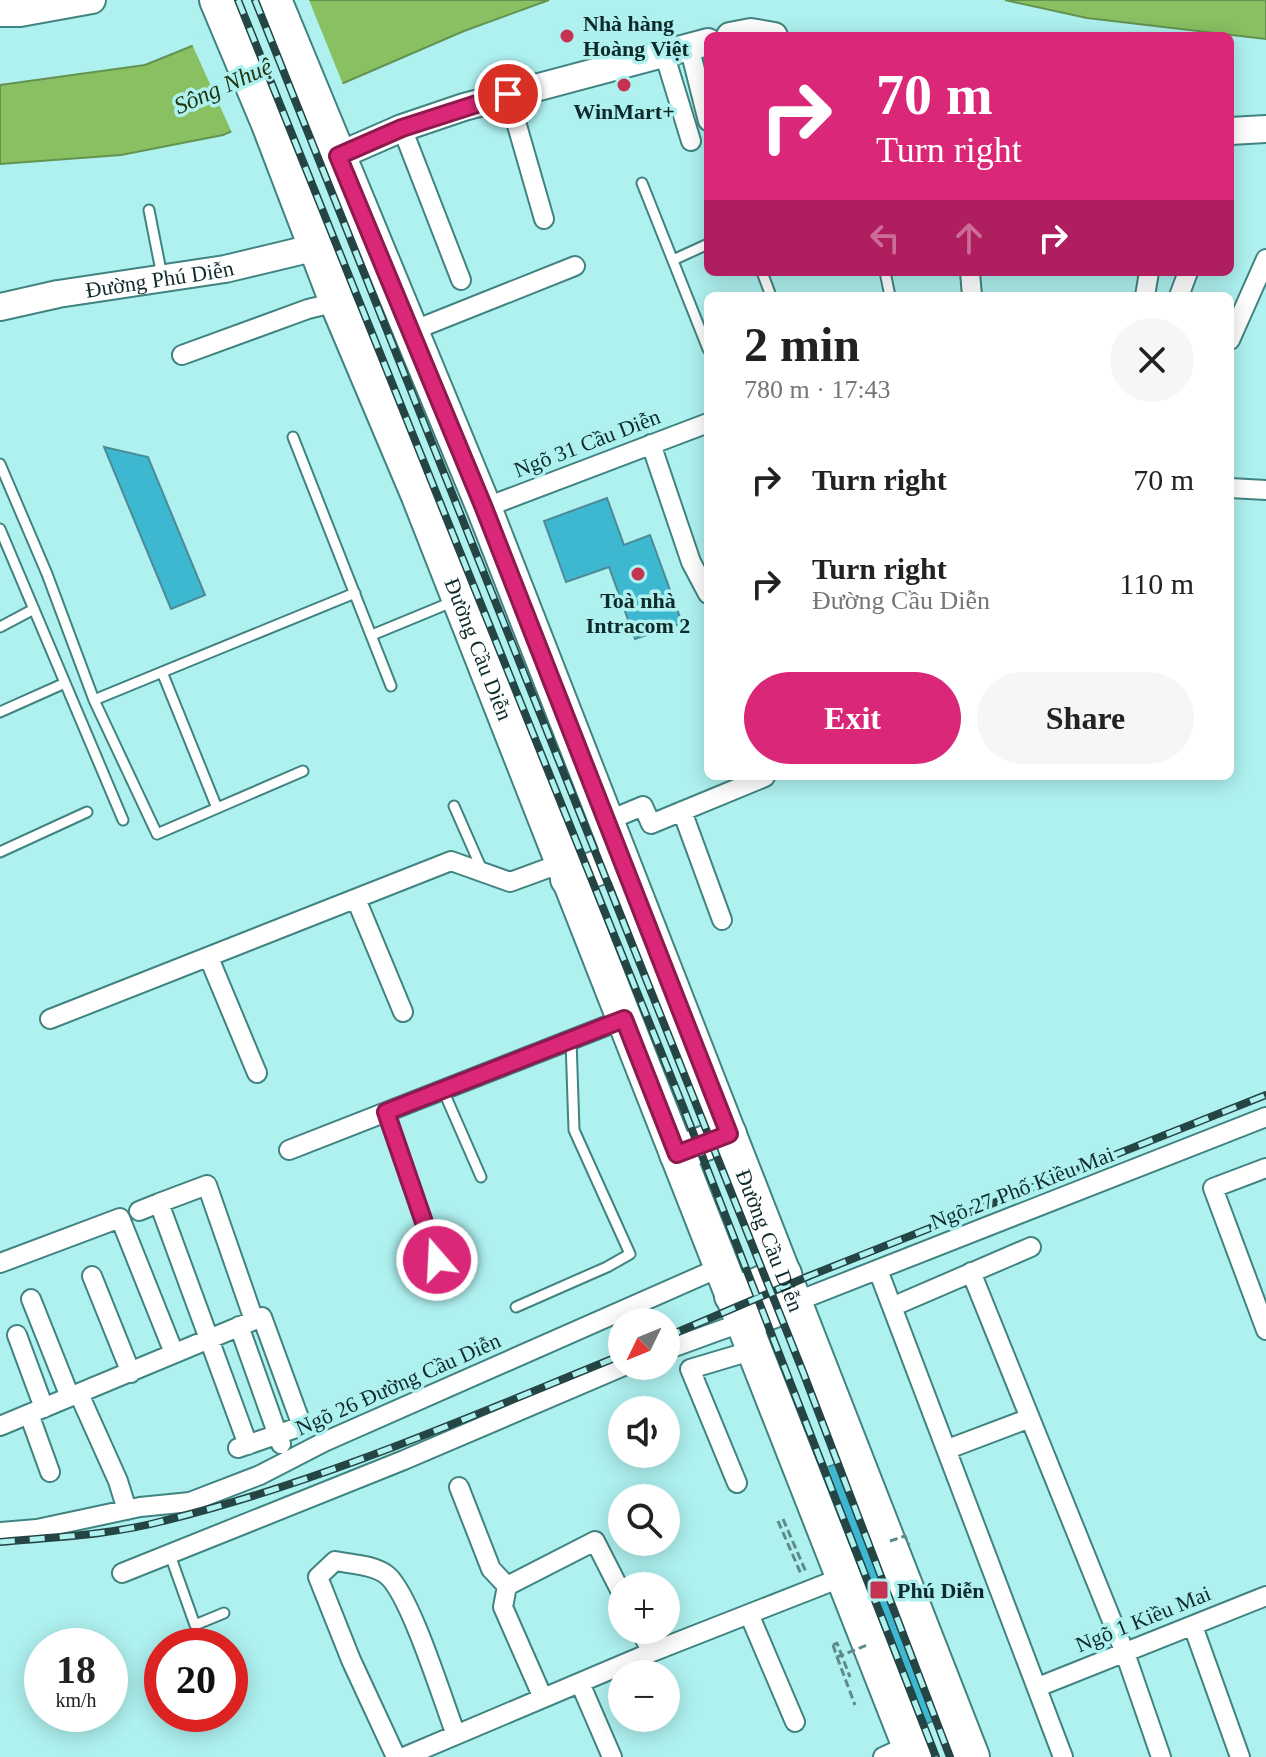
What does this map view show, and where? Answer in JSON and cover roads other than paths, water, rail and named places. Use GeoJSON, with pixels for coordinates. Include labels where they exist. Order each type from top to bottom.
{"type":"FeatureCollection","features":[{"type":"Feature","properties":{"kind":"highway","name":"Đường Cầu Diễn"},"geometry":{"type":"LineString","coordinates":[[274,0],[484,508],[972,1757]]}},
{"type":"Feature","properties":{"kind":"highway","name":"Đường Cầu Diễn"},"geometry":{"type":"LineString","coordinates":[[220,7],[459,599],[843,1577],[902,1753]]}},
{"type":"Feature","properties":{"kind":"highway"},"geometry":{"type":"LineString","coordinates":[[565,871],[621,859]]}},
{"type":"Feature","properties":{"kind":"highway"},"geometry":{"type":"LineString","coordinates":[[677,1154],[729,1134]]}},
{"type":"Feature","properties":{"kind":"highway"},"geometry":{"type":"LineString","coordinates":[[737,1309],[790,1288]]}},
{"type":"Feature","properties":{"kind":"street"},"geometry":{"type":"LineString","coordinates":[[0,13],[20,13],[92,0]]}},
{"type":"Feature","properties":{"kind":"street"},"geometry":{"type":"LineString","coordinates":[[338,156],[402,128],[508,94],[687,47]]}},
{"type":"Feature","properties":{"kind":"street"},"geometry":{"type":"LineString","coordinates":[[687,47],[704,107]]}},
{"type":"Feature","properties":{"kind":"street"},"geometry":{"type":"LineString","coordinates":[[687,47],[691,141]]}},
{"type":"Feature","properties":{"kind":"street"},"geometry":{"type":"LineString","coordinates":[[508,94],[544,219]]}},
{"type":"Feature","properties":{"kind":"street"},"geometry":{"type":"LineString","coordinates":[[402,128],[461,280]]}},
{"type":"Feature","properties":{"kind":"street"},"geometry":{"type":"LineString","coordinates":[[1234,131],[1266,129]]}},
{"type":"Feature","properties":{"kind":"street","name":"Đường Phú Diễn"},"geometry":{"type":"LineString","coordinates":[[0,307],[58,294],[225,269],[317,247]]}},
{"type":"Feature","properties":{"kind":"street"},"geometry":{"type":"LineString","coordinates":[[1234,331],[1266,259]]}},
{"type":"Feature","properties":{"kind":"street"},"geometry":{"type":"LineString","coordinates":[[412,331],[575,266]]}},
{"type":"Feature","properties":{"kind":"street"},"geometry":{"type":"LineString","coordinates":[[182,355],[308,309],[337,302]]}},
{"type":"Feature","properties":{"kind":"street","name":"Ngõ 31 Cầu Diễn"},"geometry":{"type":"LineString","coordinates":[[484,508],[704,424]]}},
{"type":"Feature","properties":{"kind":"street"},"geometry":{"type":"LineString","coordinates":[[651,444],[691,562],[704,586]]}},
{"type":"Feature","properties":{"kind":"street"},"geometry":{"type":"LineString","coordinates":[[1234,487],[1266,490]]}},
{"type":"Feature","properties":{"kind":"street"},"geometry":{"type":"LineString","coordinates":[[607,821],[643,806],[651,824],[758,780]]}},
{"type":"Feature","properties":{"kind":"street"},"geometry":{"type":"LineString","coordinates":[[682,811],[722,920]]}},
{"type":"Feature","properties":{"kind":"street"},"geometry":{"type":"LineString","coordinates":[[50,1019],[451,861],[510,882],[565,871]]}},
{"type":"Feature","properties":{"kind":"street"},"geometry":{"type":"LineString","coordinates":[[356,899],[403,1012]]}},
{"type":"Feature","properties":{"kind":"street"},"geometry":{"type":"LineString","coordinates":[[209,958],[257,1073]]}},
{"type":"Feature","properties":{"kind":"street"},"geometry":{"type":"LineString","coordinates":[[289,1150],[624,1019]]}},
{"type":"Feature","properties":{"kind":"street","name":"Ngõ 27 Phố Kiều Mai"},"geometry":{"type":"LineString","coordinates":[[790,1288],[878,1270],[1266,1117]]}},
{"type":"Feature","properties":{"kind":"street"},"geometry":{"type":"LineString","coordinates":[[1266,1168],[1213,1188],[1266,1330]]}},
{"type":"Feature","properties":{"kind":"street","name":"Ngõ 26 Đường Cầu Diễn"},"geometry":{"type":"LineString","coordinates":[[159,1203],[207,1185],[287,1460],[737,1309]]}},
{"type":"Feature","properties":{"kind":"street"},"geometry":{"type":"LineString","coordinates":[[1,1422],[37,1411],[131,1373],[174,1353],[207,1339],[246,1323],[262,1317],[302,1426],[243,1447],[207,1339],[159,1203],[139,1211]]}},
{"type":"Feature","properties":{"kind":"street"},"geometry":{"type":"LineString","coordinates":[[0,1263],[120,1218],[174,1353]]}},
{"type":"Feature","properties":{"kind":"street"},"geometry":{"type":"LineString","coordinates":[[894,1306],[1031,1247]]}},
{"type":"Feature","properties":{"kind":"street"},"geometry":{"type":"LineString","coordinates":[[878,1270],[1063,1757]]}},
{"type":"Feature","properties":{"kind":"street"},"geometry":{"type":"LineString","coordinates":[[971,1272],[1125,1653],[1161,1757]]}},
{"type":"Feature","properties":{"kind":"street"},"geometry":{"type":"LineString","coordinates":[[92,1276],[131,1373]]}},
{"type":"Feature","properties":{"kind":"street"},"geometry":{"type":"LineString","coordinates":[[31,1299],[118,1481],[127,1510]]}},
{"type":"Feature","properties":{"kind":"street"},"geometry":{"type":"LineString","coordinates":[[680,1342],[737,1309]]}},
{"type":"Feature","properties":{"kind":"street"},"geometry":{"type":"LineString","coordinates":[[737,1309],[690,1369],[737,1483]]}},
{"type":"Feature","properties":{"kind":"street"},"geometry":{"type":"LineString","coordinates":[[17,1335],[50,1472]]}},
{"type":"Feature","properties":{"kind":"street"},"geometry":{"type":"LineString","coordinates":[[122,1573],[608,1373]]}},
{"type":"Feature","properties":{"kind":"street"},"geometry":{"type":"LineString","coordinates":[[948,1449],[1030,1418]]}},
{"type":"Feature","properties":{"kind":"street"},"geometry":{"type":"LineString","coordinates":[[0,1532],[37,1529],[127,1510],[190,1502],[260,1475],[287,1460]]}},
{"type":"Feature","properties":{"kind":"street"},"geometry":{"type":"LineString","coordinates":[[459,1487],[491,1569],[507,1586]]}},
{"type":"Feature","properties":{"kind":"street"},"geometry":{"type":"LineString","coordinates":[[507,1586],[595,1541],[611,1572]]}},
{"type":"Feature","properties":{"kind":"street"},"geometry":{"type":"LineString","coordinates":[[396,1757],[351,1660],[318,1577],[335,1561],[362,1565],[387,1575],[405,1602],[456,1735]]}},
{"type":"Feature","properties":{"kind":"street"},"geometry":{"type":"LineString","coordinates":[[404,1757],[652,1652],[843,1577]]}},
{"type":"Feature","properties":{"kind":"street"},"geometry":{"type":"LineString","coordinates":[[507,1586],[503,1607],[543,1698]]}},
{"type":"Feature","properties":{"kind":"street","name":"Ngõ 1 Kiều Mai"},"geometry":{"type":"LineString","coordinates":[[1038,1687],[1266,1596]]}},
{"type":"Feature","properties":{"kind":"street"},"geometry":{"type":"LineString","coordinates":[[749,1614],[795,1722]]}},
{"type":"Feature","properties":{"kind":"street"},"geometry":{"type":"LineString","coordinates":[[1193,1626],[1240,1757]]}},
{"type":"Feature","properties":{"kind":"street"},"geometry":{"type":"LineString","coordinates":[[648,1644],[652,1652]]}},
{"type":"Feature","properties":{"kind":"street"},"geometry":{"type":"LineString","coordinates":[[580,1683],[612,1757]]}},
{"type":"Feature","properties":{"kind":"lane"},"geometry":{"type":"LineString","coordinates":[[642,183],[704,339]]}},
{"type":"Feature","properties":{"kind":"lane"},"geometry":{"type":"LineString","coordinates":[[149,210],[162,280]]}},
{"type":"Feature","properties":{"kind":"lane"},"geometry":{"type":"LineString","coordinates":[[673,260],[704,246]]}},
{"type":"Feature","properties":{"kind":"lane"},"geometry":{"type":"LineString","coordinates":[[293,437],[391,686]]}},
{"type":"Feature","properties":{"kind":"lane"},"geometry":{"type":"LineString","coordinates":[[0,464],[47,574],[94,700],[157,834],[303,771]]}},
{"type":"Feature","properties":{"kind":"lane"},"geometry":{"type":"LineString","coordinates":[[0,529],[123,820]]}},
{"type":"Feature","properties":{"kind":"lane"},"geometry":{"type":"LineString","coordinates":[[94,700],[355,593]]}},
{"type":"Feature","properties":{"kind":"lane"},"geometry":{"type":"LineString","coordinates":[[372,635],[459,599]]}},
{"type":"Feature","properties":{"kind":"lane"},"geometry":{"type":"LineString","coordinates":[[0,627],[34,609]]}},
{"type":"Feature","properties":{"kind":"lane"},"geometry":{"type":"LineString","coordinates":[[162,672],[217,808]]}},
{"type":"Feature","properties":{"kind":"lane"},"geometry":{"type":"LineString","coordinates":[[0,712],[65,683]]}},
{"type":"Feature","properties":{"kind":"lane"},"geometry":{"type":"LineString","coordinates":[[454,806],[483,872]]}},
{"type":"Feature","properties":{"kind":"lane"},"geometry":{"type":"LineString","coordinates":[[0,852],[87,812]]}},
{"type":"Feature","properties":{"kind":"lane"},"geometry":{"type":"LineString","coordinates":[[516,1307],[630,1254],[574,1130],[571,1040]]}},
{"type":"Feature","properties":{"kind":"lane"},"geometry":{"type":"LineString","coordinates":[[443,1090],[481,1177]]}},
{"type":"Feature","properties":{"kind":"lane"},"geometry":{"type":"LineString","coordinates":[[386,1112],[437,1260]]}},
{"type":"Feature","properties":{"kind":"lane"},"geometry":{"type":"LineString","coordinates":[[170,1555],[195,1625],[224,1613]]}},
{"type":"Feature","properties":{"kind":"water","name":"Sông Nhuệ"},"geometry":{"type":"Polygon","coordinates":[[[306,0],[549,0],[464,31],[223,135],[121,155],[0,164],[0,85],[145,65],[306,0]]]}},
{"type":"Feature","properties":{"kind":"water"},"geometry":{"type":"Polygon","coordinates":[[[1005,0],[1266,0],[1266,39],[1234,35],[1234,32],[1206,32],[1087,18],[1005,0]]]}},
{"type":"Feature","properties":{"kind":"railway"},"geometry":{"type":"LineString","coordinates":[[238,0],[682,1104],[936,1757]]}},
{"type":"Feature","properties":{"kind":"railway"},"geometry":{"type":"LineString","coordinates":[[255,0],[803,1372],[950,1757]]}},
{"type":"Feature","properties":{"kind":"railway"},"geometry":{"type":"LineString","coordinates":[[680,1331],[809,1276],[1266,1095]]}},
{"type":"Feature","properties":{"kind":"railway"},"geometry":{"type":"LineString","coordinates":[[0,1542],[123,1529],[222,1505],[396,1446],[608,1361]]}},
{"type":"Feature","properties":{"kind":"place","name":"Nhà hàng Hoàng Việt"},"geometry":{"type":"Point","coordinates":[567,36]}},
{"type":"Feature","properties":{"kind":"place","name":"WinMart+"},"geometry":{"type":"Point","coordinates":[624,85]}},
{"type":"Feature","properties":{"kind":"place","name":"Toà nhà Intracom 2"},"geometry":{"type":"Point","coordinates":[638,574]}},
{"type":"Feature","properties":{"kind":"place","name":"Phú Diễn"},"geometry":{"type":"Point","coordinates":[879,1590]}}]}
